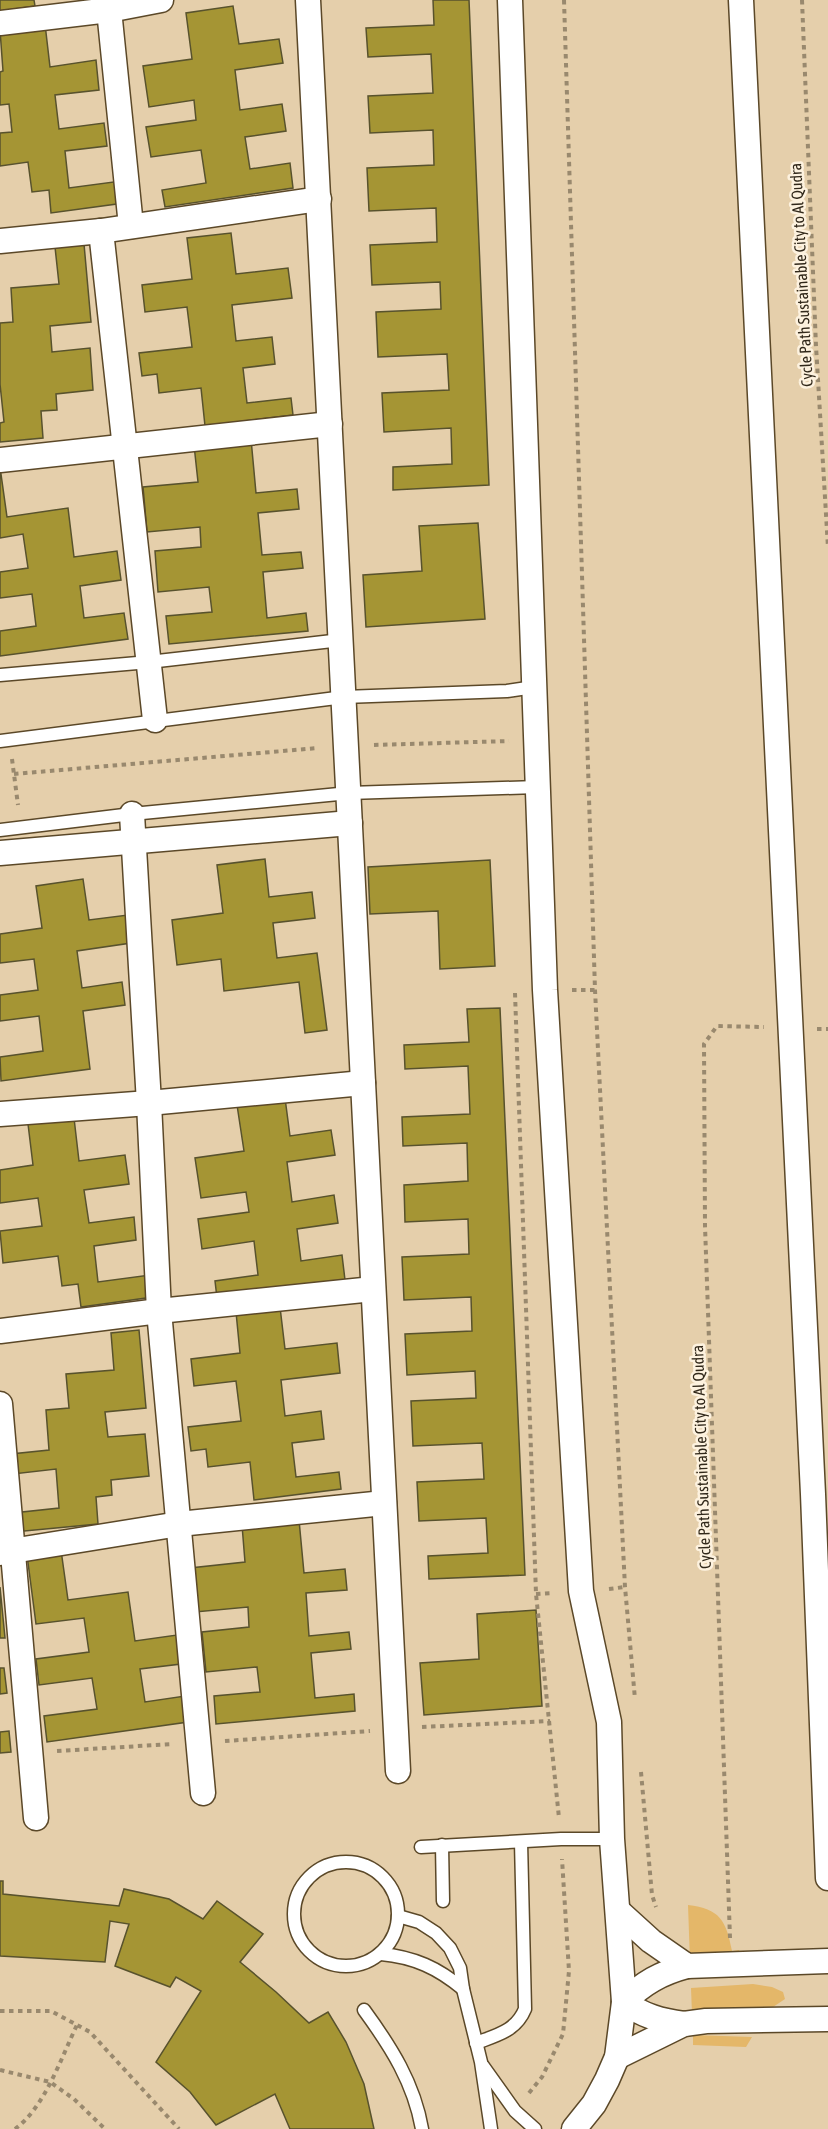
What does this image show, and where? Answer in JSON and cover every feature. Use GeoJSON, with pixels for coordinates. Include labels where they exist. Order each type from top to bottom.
{"type":"FeatureCollection","features":[{"type":"Feature","properties":{"kind":"street"},"geometry":{"type":"LineString","coordinates":[[0,23],[109,5],[161,0]]}},
{"type":"Feature","properties":{"kind":"street"},"geometry":{"type":"LineString","coordinates":[[308,0],[398,1771]]}},
{"type":"Feature","properties":{"kind":"street"},"geometry":{"type":"LineString","coordinates":[[510,0],[545,1002],[581,1591],[609,1722],[610,1753],[617,1762],[619,1801],[612,1828]]}},
{"type":"Feature","properties":{"kind":"street"},"geometry":{"type":"LineString","coordinates":[[741,0],[791,1028],[821,1494],[828,1878]]}},
{"type":"Feature","properties":{"kind":"street"},"geometry":{"type":"LineString","coordinates":[[109,5],[131,226]]}},
{"type":"Feature","properties":{"kind":"street"},"geometry":{"type":"LineString","coordinates":[[0,241],[101,231],[319,199]]}},
{"type":"Feature","properties":{"kind":"street"},"geometry":{"type":"LineString","coordinates":[[101,231],[155,720]]}},
{"type":"Feature","properties":{"kind":"street"},"geometry":{"type":"LineString","coordinates":[[0,460],[330,424]]}},
{"type":"Feature","properties":{"kind":"street"},"geometry":{"type":"LineString","coordinates":[[132,814],[159,1311],[203,1793]]}},
{"type":"Feature","properties":{"kind":"street"},"geometry":{"type":"LineString","coordinates":[[0,854],[134,840],[350,823]]}},
{"type":"Feature","properties":{"kind":"street"},"geometry":{"type":"LineString","coordinates":[[0,1114],[363,1083]]}},
{"type":"Feature","properties":{"kind":"street"},"geometry":{"type":"LineString","coordinates":[[0,1331],[159,1311],[373,1289]]}},
{"type":"Feature","properties":{"kind":"street"},"geometry":{"type":"LineString","coordinates":[[0,1404],[6,1552],[36,1818]]}},
{"type":"Feature","properties":{"kind":"street"},"geometry":{"type":"LineString","coordinates":[[6,1552],[179,1524],[384,1503]]}},
{"type":"Feature","properties":{"kind":"street"},"geometry":{"type":"LineString","coordinates":[[573,2129],[594,2104],[617,2057],[624,2002],[612,1828],[603,1802],[601,1737],[602,1731],[609,1722]]}},
{"type":"Feature","properties":{"kind":"street"},"geometry":{"type":"LineString","coordinates":[[618,1911],[651,1941],[678,1960],[828,1961]]}},
{"type":"Feature","properties":{"kind":"street"},"geometry":{"type":"LineString","coordinates":[[624,2002],[637,1989],[678,1960]]}},
{"type":"Feature","properties":{"kind":"street"},"geometry":{"type":"LineString","coordinates":[[624,2002],[637,2012],[651,2018],[684,2024]]}},
{"type":"Feature","properties":{"kind":"street"},"geometry":{"type":"LineString","coordinates":[[617,2057],[684,2024],[706,2020],[828,2019]]}},
{"type":"Feature","properties":{"kind":"lane"},"geometry":{"type":"LineString","coordinates":[[0,675],[148,662],[341,640]]}},
{"type":"Feature","properties":{"kind":"lane"},"geometry":{"type":"LineString","coordinates":[[4,740],[344,697],[507,691],[534,687]]}},
{"type":"Feature","properties":{"kind":"lane"},"geometry":{"type":"LineString","coordinates":[[0,830],[132,814],[349,793],[537,787]]}},
{"type":"Feature","properties":{"kind":"lane"},"geometry":{"type":"LineString","coordinates":[[421,1847],[521,1842],[612,1828]]}},
{"type":"Feature","properties":{"kind":"lane"},"geometry":{"type":"LineString","coordinates":[[476,2043],[512,2029],[520,2020],[525,2009],[521,1842]]}},
{"type":"Feature","properties":{"kind":"lane"},"geometry":{"type":"LineString","coordinates":[[442,1845],[443,1901]]}},
{"type":"Feature","properties":{"kind":"lane"},"geometry":{"type":"LineString","coordinates":[[337,1863],[352,1863],[366,1866],[379,1874],[389,1885],[396,1898],[398,1916],[397,1928],[381,1954],[355,1966],[340,1966],[326,1963],[313,1955],[303,1944],[294,1916],[301,1888],[317,1872],[337,1863]]}},
{"type":"Feature","properties":{"kind":"lane"},"geometry":{"type":"LineString","coordinates":[[398,1916],[418,1922],[436,1933],[450,1948],[460,1968],[481,2062],[491,2129]]}},
{"type":"Feature","properties":{"kind":"lane"},"geometry":{"type":"LineString","coordinates":[[381,1954],[400,1955],[434,1967],[463,1989]]}},
{"type":"Feature","properties":{"kind":"lane"},"geometry":{"type":"LineString","coordinates":[[364,2010],[396,2057],[411,2087],[422,2129]]}},
{"type":"Feature","properties":{"kind":"lane"},"geometry":{"type":"LineString","coordinates":[[481,2062],[515,2111],[535,2129]]}},
{"type":"Feature","properties":{"kind":"path"},"geometry":{"type":"LineString","coordinates":[[564,0],[595,990],[625,1575],[635,1704]]}},
{"type":"Feature","properties":{"kind":"path","name":"Cycle Path Sustainable City to Al Qudra"},"geometry":{"type":"LineString","coordinates":[[802,0],[816,346],[828,548]]}},
{"type":"Feature","properties":{"kind":"path"},"geometry":{"type":"LineString","coordinates":[[4,740],[14,774],[21,827]]}},
{"type":"Feature","properties":{"kind":"path"},"geometry":{"type":"LineString","coordinates":[[14,774],[346,746],[510,741]]}},
{"type":"Feature","properties":{"kind":"path","name":"Cycle Path Sustainable City to Al Qudra"},"geometry":{"type":"LineString","coordinates":[[730,1940],[705,1226],[704,1044],[717,1026],[828,1029]]}},
{"type":"Feature","properties":{"kind":"path"},"geometry":{"type":"LineString","coordinates":[[397,1729],[549,1721]]}},
{"type":"Feature","properties":{"kind":"path"},"geometry":{"type":"LineString","coordinates":[[640,1762],[652,1895],[678,1960]]}},
{"type":"Feature","properties":{"kind":"path"},"geometry":{"type":"LineString","coordinates":[[0,2011],[51,2011],[90,2032],[179,2129]]}},
{"type":"Feature","properties":{"kind":"path"},"geometry":{"type":"LineString","coordinates":[[15,2129],[25,2122],[39,2104],[77,2025]]}},
{"type":"Feature","properties":{"kind":"path"},"geometry":{"type":"LineString","coordinates":[[0,2070],[50,2082],[74,2099],[105,2129]]}},
{"type":"Feature","properties":{"kind":"shaded area"},"geometry":{"type":"Polygon","coordinates":[[[688,1905],[708,1910],[720,1918],[727,1931],[732,1951],[739,1950],[741,1955],[690,1962],[688,1905]]]}},
{"type":"Feature","properties":{"kind":"shaded area"},"geometry":{"type":"Polygon","coordinates":[[[753,1984],[772,1987],[783,1992],[785,1999],[773,2007],[752,2011],[692,2014],[691,1988],[753,1984]]]}},
{"type":"Feature","properties":{"kind":"shaded area"},"geometry":{"type":"Polygon","coordinates":[[[693,2035],[752,2037],[746,2047],[693,2045],[693,2035]]]}},
{"type":"Feature","properties":{"kind":"building"},"geometry":{"type":"Polygon","coordinates":[[[0,0],[34,0],[35,6],[0,11],[0,0]]]}},
{"type":"Feature","properties":{"kind":"building"},"geometry":{"type":"Polygon","coordinates":[[[433,0],[469,0],[489,485],[393,490],[393,467],[452,464],[451,428],[384,432],[382,393],[449,390],[447,354],[378,357],[376,312],[441,309],[440,282],[372,285],[370,245],[437,242],[436,208],[369,211],[367,168],[434,165],[433,130],[370,133],[368,96],[433,93],[431,54],[368,57],[366,28],[434,25],[433,0]]]}},
{"type":"Feature","properties":{"kind":"building"},"geometry":{"type":"Polygon","coordinates":[[[233,6],[239,44],[279,39],[283,63],[235,70],[240,110],[282,104],[286,131],[245,137],[250,169],[290,163],[293,188],[165,207],[162,190],[206,183],[201,150],[151,157],[146,127],[196,120],[194,100],[149,107],[143,66],[192,59],[186,13],[233,6]]]}},
{"type":"Feature","properties":{"kind":"building"},"geometry":{"type":"Polygon","coordinates":[[[45,24],[50,67],[96,60],[99,90],[55,95],[59,129],[104,123],[107,146],[65,151],[69,188],[121,181],[124,203],[51,213],[49,190],[32,192],[28,162],[0,166],[0,133],[12,132],[9,104],[0,105],[0,72],[3,71],[0,30],[45,24]]]}},
{"type":"Feature","properties":{"kind":"building"},"geometry":{"type":"Polygon","coordinates":[[[231,233],[236,274],[288,268],[292,298],[232,305],[236,341],[272,337],[275,364],[243,368],[247,403],[291,398],[293,415],[205,426],[201,388],[159,393],[157,374],[142,376],[139,353],[192,347],[187,307],[145,312],[142,285],[192,279],[187,238],[231,233]]]}},
{"type":"Feature","properties":{"kind":"building"},"geometry":{"type":"Polygon","coordinates":[[[84,244],[91,322],[50,326],[52,352],[90,348],[93,390],[56,394],[57,410],[41,411],[43,438],[0,442],[0,423],[4,422],[0,384],[0,323],[13,322],[11,288],[59,284],[55,247],[84,244]]]}},
{"type":"Feature","properties":{"kind":"building"},"geometry":{"type":"Polygon","coordinates":[[[251,439],[256,493],[297,489],[299,509],[258,513],[262,555],[301,552],[303,568],[263,572],[267,618],[306,613],[308,631],[169,644],[166,616],[212,612],[209,587],[158,592],[155,551],[201,547],[200,527],[147,532],[143,487],[198,482],[194,445],[251,439]]]}},
{"type":"Feature","properties":{"kind":"building"},"geometry":{"type":"Polygon","coordinates":[[[0,467],[7,517],[68,508],[74,557],[117,551],[121,580],[80,586],[84,618],[124,613],[128,639],[0,656],[0,631],[36,626],[32,594],[0,598],[0,572],[28,568],[23,534],[0,538],[0,467]]]}},
{"type":"Feature","properties":{"kind":"building"},"geometry":{"type":"Polygon","coordinates":[[[478,523],[485,619],[366,627],[363,575],[422,571],[419,526],[478,523]]]}},
{"type":"Feature","properties":{"kind":"building"},"geometry":{"type":"Polygon","coordinates":[[[265,859],[269,897],[312,892],[315,918],[273,923],[277,958],[317,953],[327,1030],[305,1033],[299,982],[224,991],[221,959],[177,965],[172,920],[223,913],[217,865],[265,859]]]}},
{"type":"Feature","properties":{"kind":"building"},"geometry":{"type":"Polygon","coordinates":[[[490,860],[495,966],[440,969],[438,911],[370,914],[368,867],[490,860]]]}},
{"type":"Feature","properties":{"kind":"building"},"geometry":{"type":"Polygon","coordinates":[[[83,879],[89,920],[128,915],[131,943],[77,951],[82,988],[122,982],[125,1005],[83,1011],[90,1069],[1,1081],[0,1057],[43,1051],[39,1016],[0,1021],[0,995],[38,990],[34,959],[0,963],[0,934],[42,928],[36,886],[83,879]]]}},
{"type":"Feature","properties":{"kind":"building"},"geometry":{"type":"Polygon","coordinates":[[[500,1008],[525,1575],[429,1579],[428,1556],[488,1553],[486,1518],[419,1521],[417,1482],[484,1479],[482,1443],[413,1446],[411,1401],[476,1398],[475,1371],[407,1375],[405,1334],[472,1331],[471,1297],[404,1300],[402,1257],[469,1254],[468,1219],[405,1222],[404,1185],[468,1181],[467,1143],[403,1146],[402,1117],[470,1114],[468,1066],[405,1069],[404,1045],[469,1042],[467,1009],[500,1008]]]}},
{"type":"Feature","properties":{"kind":"building"},"geometry":{"type":"Polygon","coordinates":[[[285,1098],[290,1136],[331,1130],[335,1155],[287,1162],[292,1202],[334,1195],[338,1223],[297,1229],[301,1261],[342,1255],[345,1280],[217,1298],[215,1281],[258,1275],[254,1241],[202,1249],[198,1219],[249,1212],[246,1192],[201,1198],[195,1158],[244,1151],[237,1105],[285,1098]]]}},
{"type":"Feature","properties":{"kind":"building"},"geometry":{"type":"Polygon","coordinates":[[[74,1118],[79,1161],[125,1155],[129,1184],[84,1190],[89,1223],[134,1217],[136,1240],[94,1246],[98,1282],[150,1275],[153,1297],[81,1307],[78,1284],[62,1286],[58,1256],[3,1263],[0,1231],[42,1226],[38,1198],[0,1203],[0,1170],[33,1165],[28,1124],[74,1118]]]}},
{"type":"Feature","properties":{"kind":"building"},"geometry":{"type":"Polygon","coordinates":[[[280,1307],[285,1349],[337,1343],[340,1373],[281,1380],[285,1416],[321,1411],[324,1439],[292,1443],[296,1477],[339,1472],[341,1489],[254,1500],[250,1462],[208,1467],[206,1449],[191,1451],[188,1427],[241,1421],[236,1381],[194,1386],[191,1359],[240,1353],[236,1312],[280,1307]]]}},
{"type":"Feature","properties":{"kind":"building"},"geometry":{"type":"Polygon","coordinates":[[[139,1330],[146,1408],[105,1412],[108,1437],[145,1434],[149,1476],[111,1480],[112,1495],[96,1497],[98,1524],[14,1532],[13,1513],[59,1508],[56,1469],[13,1474],[11,1454],[49,1450],[46,1410],[69,1408],[66,1374],[114,1370],[111,1333],[139,1330]]]}},
{"type":"Feature","properties":{"kind":"building"},"geometry":{"type":"Polygon","coordinates":[[[299,1520],[304,1573],[345,1569],[347,1590],[306,1593],[309,1636],[349,1632],[351,1649],[311,1653],[315,1698],[354,1694],[355,1711],[216,1724],[214,1696],[260,1692],[257,1667],[206,1672],[202,1632],[249,1627],[248,1607],[195,1612],[190,1568],[245,1562],[242,1525],[299,1520]]]}},
{"type":"Feature","properties":{"kind":"building"},"geometry":{"type":"Polygon","coordinates":[[[61,1550],[68,1600],[128,1592],[135,1641],[177,1635],[181,1664],[140,1669],[145,1702],[185,1696],[188,1722],[47,1742],[44,1716],[97,1709],[92,1678],[39,1685],[36,1659],[89,1652],[84,1618],[36,1624],[27,1555],[61,1550]]]}},
{"type":"Feature","properties":{"kind":"building"},"geometry":{"type":"Polygon","coordinates":[[[0,1587],[5,1638],[0,1638],[0,1587]]]}},
{"type":"Feature","properties":{"kind":"building"},"geometry":{"type":"Polygon","coordinates":[[[536,1610],[542,1706],[424,1715],[420,1663],[479,1659],[477,1614],[536,1610]]]}},
{"type":"Feature","properties":{"kind":"building"},"geometry":{"type":"Polygon","coordinates":[[[0,1668],[4,1668],[7,1693],[0,1694],[0,1668]]]}},
{"type":"Feature","properties":{"kind":"building"},"geometry":{"type":"Polygon","coordinates":[[[9,1731],[11,1752],[0,1753],[0,1732],[9,1731]]]}},
{"type":"Feature","properties":{"kind":"building"},"geometry":{"type":"Polygon","coordinates":[[[0,1881],[3,1881],[3,1894],[119,1906],[124,1889],[169,1899],[203,1919],[217,1901],[263,1934],[240,1962],[309,2023],[328,2012],[346,2042],[364,2084],[374,2129],[290,2129],[275,2094],[216,2125],[190,2092],[156,2062],[201,1991],[176,1977],[170,1987],[115,1966],[129,1924],[110,1921],[105,1962],[0,1956],[0,1881]]]}}]}
